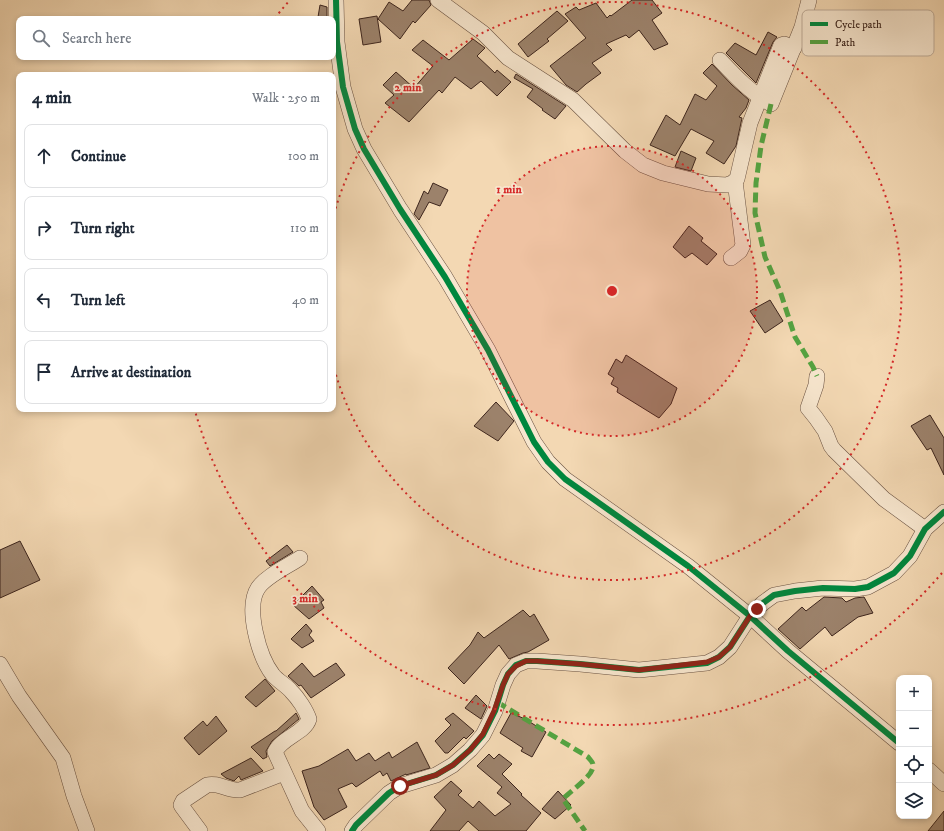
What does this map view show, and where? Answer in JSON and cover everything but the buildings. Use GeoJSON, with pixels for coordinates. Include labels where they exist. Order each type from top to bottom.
{"type":"FeatureCollection","features":[{"type":"Feature","properties":{"kind":"street"},"geometry":{"type":"LineString","coordinates":[[336,0],[337,42],[343,87],[355,129],[364,149],[400,209],[445,277],[488,350],[534,442],[548,462],[565,479],[688,566],[750,616],[788,651],[896,740]]}},
{"type":"Feature","properties":{"kind":"street"},"geometry":{"type":"LineString","coordinates":[[438,0],[483,33],[508,58],[573,100],[625,151],[643,164],[663,173],[708,184],[727,185],[735,181]]}},
{"type":"Feature","properties":{"kind":"street"},"geometry":{"type":"LineString","coordinates":[[806,10],[809,0]]}},
{"type":"Feature","properties":{"kind":"street"},"geometry":{"type":"LineString","coordinates":[[720,60],[740,82],[771,104],[790,46],[802,27]]}},
{"type":"Feature","properties":{"kind":"street"},"geometry":{"type":"LineString","coordinates":[[731,258],[740,251],[743,245],[735,181],[738,175],[747,133],[764,100]]}},
{"type":"Feature","properties":{"kind":"street"},"geometry":{"type":"LineString","coordinates":[[816,376],[816,385],[808,408],[825,431],[831,446],[884,499],[925,529]]}},
{"type":"Feature","properties":{"kind":"street"},"geometry":{"type":"LineString","coordinates":[[352,831],[356,825],[389,793],[400,786],[436,775],[453,765],[470,750],[483,734],[494,711],[508,674],[516,666],[526,661],[537,661],[639,670],[707,662],[719,657],[730,647],[750,616],[774,595],[795,591],[854,589],[868,587],[894,573],[910,556],[925,529],[944,512]]}},
{"type":"Feature","properties":{"kind":"street"},"geometry":{"type":"LineString","coordinates":[[300,558],[261,584],[257,589],[252,602],[252,609],[259,648],[266,663],[279,681],[293,692],[309,719],[304,727],[281,742],[275,752],[302,811],[318,831]]}},
{"type":"Feature","properties":{"kind":"street"},"geometry":{"type":"LineString","coordinates":[[0,664],[20,696],[63,758],[76,803],[87,831]]}},
{"type":"Feature","properties":{"kind":"street"},"geometry":{"type":"LineString","coordinates":[[200,831],[181,806],[183,801],[207,785],[211,784],[234,790],[240,790],[284,773]]}},
{"type":"Feature","properties":{"kind":"street"},"geometry":{"type":"LineString","coordinates":[[932,773],[944,784]]}},
{"type":"Feature","properties":{"kind":"marked path"},"geometry":{"type":"LineString","coordinates":[[771,104],[761,146],[756,183],[755,213],[765,257],[780,291],[795,337],[817,376]]}},
{"type":"Feature","properties":{"kind":"marked path"},"geometry":{"type":"LineString","coordinates":[[497,702],[588,757],[592,762],[593,765],[590,774],[563,799],[585,831]]}},
{"type":"Feature","properties":{"kind":"cycle path"},"geometry":{"type":"LineString","coordinates":[[336,0],[337,42],[343,87],[355,129],[364,149],[400,209],[445,277],[488,350],[534,442],[548,462],[565,479],[688,566],[750,616],[788,651],[896,741]]}},
{"type":"Feature","properties":{"kind":"cycle path"},"geometry":{"type":"LineString","coordinates":[[352,831],[356,825],[389,793],[400,786],[436,775],[453,765],[470,750],[483,735],[495,711],[508,674],[516,665],[526,661],[537,661],[639,670],[707,663],[719,657],[730,647],[750,616],[763,603],[774,595],[823,588],[855,589],[868,587],[894,573],[910,556],[925,529],[944,512]]}},
{"type":"Feature","properties":{"kind":"route"},"geometry":{"type":"LineString","coordinates":[[400,786],[436,775],[453,765],[470,750],[483,734],[494,711],[508,674],[516,666],[526,661],[580,664],[639,670],[707,662],[719,657],[730,647],[750,616],[757,609]]}}]}
